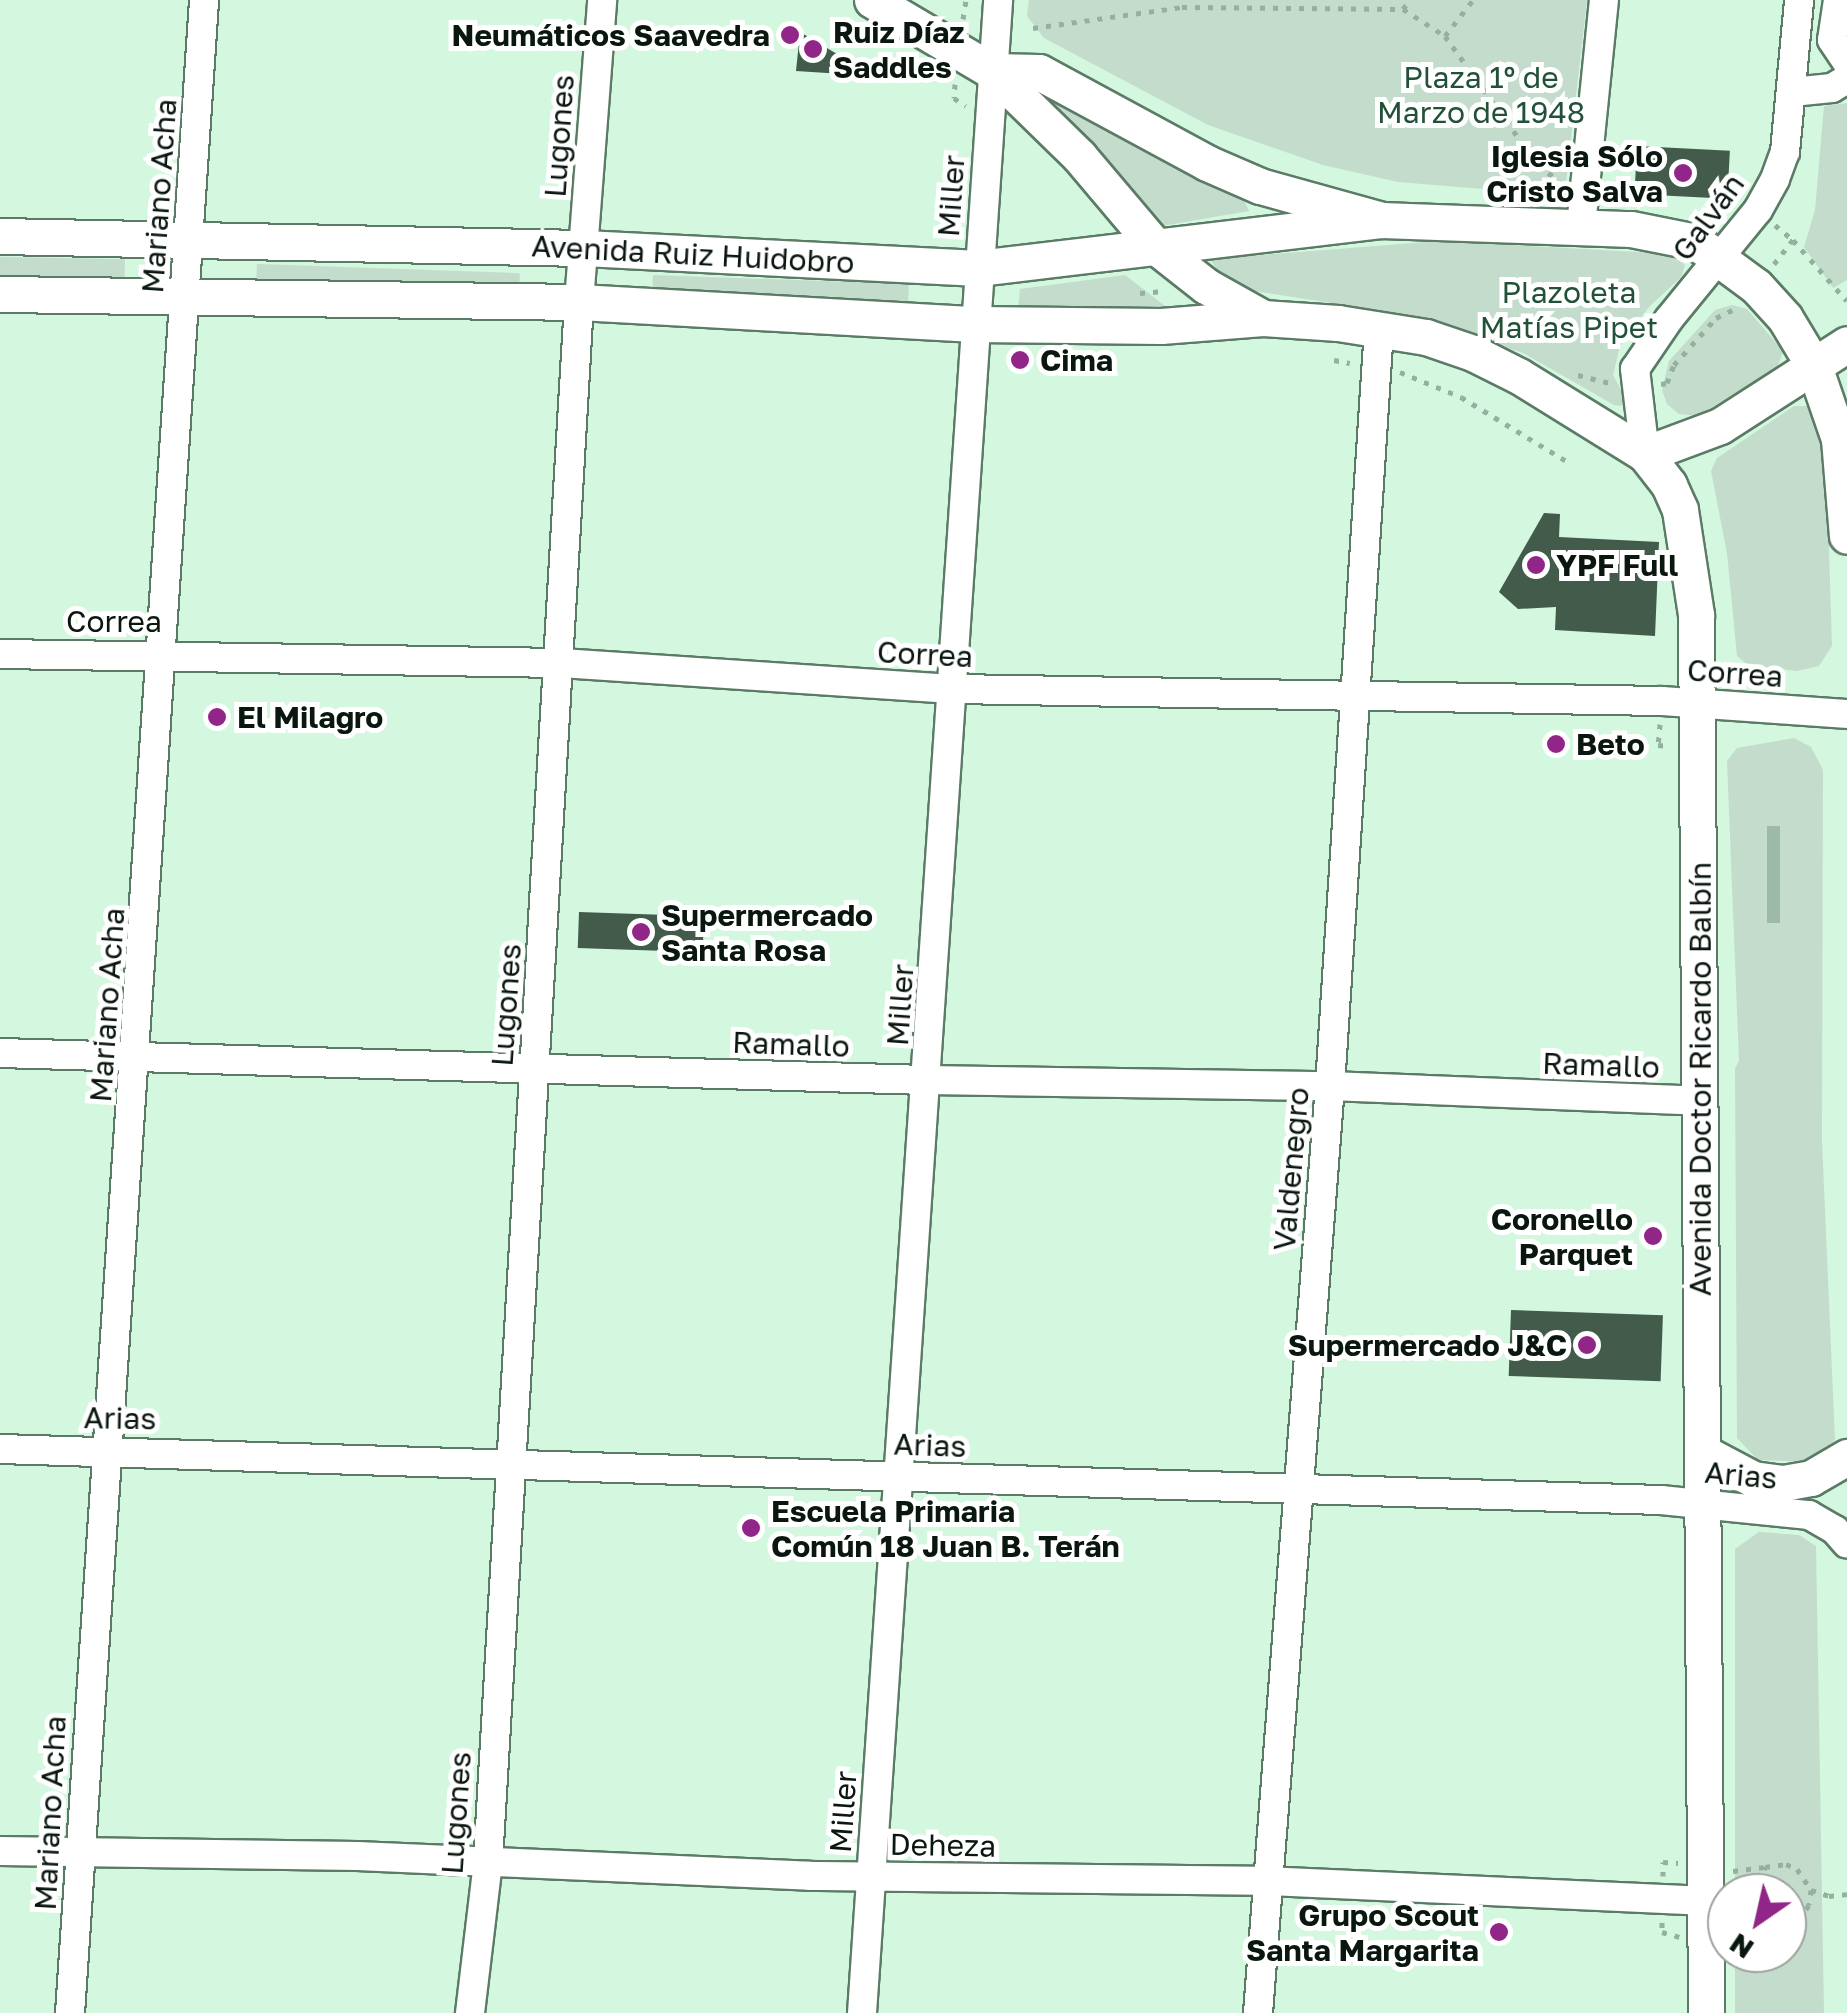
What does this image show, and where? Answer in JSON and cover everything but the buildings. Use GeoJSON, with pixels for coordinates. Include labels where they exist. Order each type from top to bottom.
{"type":"FeatureCollection","features":[{"type":"Feature","properties":{"kind":"main road"},"geometry":{"type":"LineString","coordinates":[[872,0],[992,70],[1078,156],[1155,246],[1206,286],[1262,318]]}},
{"type":"Feature","properties":{"kind":"main road"},"geometry":{"type":"LineString","coordinates":[[992,70],[1039,72],[1224,171],[1260,186],[1382,220],[1581,226],[1670,234],[1696,242],[1756,286],[1785,318],[1814,366],[1838,439],[1847,536]]}},
{"type":"Feature","properties":{"kind":"main road","name":"Avenida Ruiz Huidobro"},"geometry":{"type":"LineString","coordinates":[[0,236],[584,248],[978,268],[1382,220]]}},
{"type":"Feature","properties":{"kind":"main road","name":"Avenida Ruiz Huidobro"},"geometry":{"type":"LineString","coordinates":[[0,294],[579,302],[974,324],[1161,326],[1262,318],[1379,329]]}},
{"type":"Feature","properties":{"kind":"main road","name":"Avenida Doctor Ricardo Balbín"},"geometry":{"type":"LineString","coordinates":[[1379,329],[1426,338],[1473,354],[1519,376],[1645,454],[1669,485],[1686,530],[1696,615],[1699,702],[1706,2013]]}},
{"type":"Feature","properties":{"kind":"main road"},"geometry":{"type":"LineString","coordinates":[[1645,454],[1720,426],[1847,344]]}},
{"type":"Feature","properties":{"kind":"main road"},"geometry":{"type":"LineString","coordinates":[[1704,1453],[1754,1479],[1783,1482],[1812,1478],[1847,1457]]}},
{"type":"Feature","properties":{"kind":"street","name":"Mariano Acha"},"geometry":{"type":"LineString","coordinates":[[70,2013],[104,1450],[137,1060],[204,0]]}},
{"type":"Feature","properties":{"kind":"street","name":"Lugones"},"geometry":{"type":"LineString","coordinates":[[470,2013],[488,1862],[579,302],[602,0]]}},
{"type":"Feature","properties":{"kind":"street","name":"Miller"},"geometry":{"type":"LineString","coordinates":[[862,2013],[998,0]]}},
{"type":"Feature","properties":{"kind":"street"},"geometry":{"type":"LineString","coordinates":[[1581,226],[1604,0]]}},
{"type":"Feature","properties":{"kind":"street","name":"Galván"},"geometry":{"type":"LineString","coordinates":[[1645,454],[1635,370],[1648,348],[1722,258],[1776,178],[1785,152],[1799,0]]}},
{"type":"Feature","properties":{"kind":"street"},"geometry":{"type":"LineString","coordinates":[[1838,0],[1832,40],[1847,62]]}},
{"type":"Feature","properties":{"kind":"street"},"geometry":{"type":"LineString","coordinates":[[1792,92],[1832,88],[1847,79]]}},
{"type":"Feature","properties":{"kind":"street","name":"Valdenegro"},"geometry":{"type":"LineString","coordinates":[[1258,2013],[1330,1086],[1379,329]]}},
{"type":"Feature","properties":{"kind":"street","name":"Correa"},"geometry":{"type":"LineString","coordinates":[[0,654],[560,663],[953,689],[1699,702],[1847,714]]}},
{"type":"Feature","properties":{"kind":"street","name":"Ramallo"},"geometry":{"type":"LineString","coordinates":[[0,1054],[928,1080],[1330,1086],[1700,1101]]}},
{"type":"Feature","properties":{"kind":"street","name":"Arias"},"geometry":{"type":"LineString","coordinates":[[0,1449],[1550,1494],[1809,1515],[1835,1530],[1847,1544]]}},
{"type":"Feature","properties":{"kind":"street","name":"Deheza"},"geometry":{"type":"LineString","coordinates":[[0,1851],[488,1862],[871,1876],[1267,1881],[1706,1900]]}},
{"type":"Feature","properties":{"kind":"path"},"geometry":{"type":"LineString","coordinates":[[1403,9],[1410,0]]}},
{"type":"Feature","properties":{"kind":"path"},"geometry":{"type":"LineString","coordinates":[[1445,36],[1473,0]]}},
{"type":"Feature","properties":{"kind":"path"},"geometry":{"type":"LineString","coordinates":[[1033,28],[1182,7],[1403,9],[1445,36],[1538,165],[1557,180],[1585,185]]}},
{"type":"Feature","properties":{"kind":"path"},"geometry":{"type":"LineString","coordinates":[[1564,367],[1599,383],[1667,383],[1674,365],[1716,318],[1738,309],[1793,240],[1847,301]]}},
{"type":"Feature","properties":{"kind":"path"},"geometry":{"type":"LineString","coordinates":[[1334,360],[1407,374],[1461,397],[1568,462]]}},
{"type":"Feature","properties":{"kind":"path"},"geometry":{"type":"LineString","coordinates":[[1760,1873],[1774,1865],[1797,1868],[1800,1873]]}},
{"type":"Feature","properties":{"kind":"path"},"geometry":{"type":"LineString","coordinates":[[1807,1884],[1811,1890]]}},
{"type":"Feature","properties":{"kind":"path"},"geometry":{"type":"LineString","coordinates":[[1811,1890],[1847,1894]]}},
{"type":"Feature","properties":{"kind":"path"},"geometry":{"type":"LineString","coordinates":[[1807,1901],[1811,1890]]}},
{"type":"Feature","properties":{"kind":"green space","name":"Plaza 1º de Marzo de 1948"},"geometry":{"type":"Polygon","coordinates":[[[1029,0],[1587,0],[1566,182],[1558,195],[1398,182],[1323,165],[1208,125],[1044,38],[1027,16],[1029,0]]]}},
{"type":"Feature","properties":{"kind":"green space"},"geometry":{"type":"Polygon","coordinates":[[[1039,87],[1244,200],[1249,211],[1162,226],[1039,87]]]}},
{"type":"Feature","properties":{"kind":"green space"},"geometry":{"type":"Polygon","coordinates":[[[1847,103],[1847,280],[1833,288],[1804,247],[1815,210],[1824,106],[1847,103]]]}},
{"type":"Feature","properties":{"kind":"green space","name":"Plazoleta Matías Pipet"},"geometry":{"type":"Polygon","coordinates":[[[1440,241],[1675,254],[1685,265],[1681,277],[1648,308],[1620,346],[1613,375],[1625,397],[1624,406],[1614,405],[1523,353],[1415,316],[1247,290],[1220,274],[1210,259],[1440,241]]]}},
{"type":"Feature","properties":{"kind":"green space"},"geometry":{"type":"Polygon","coordinates":[[[0,257],[125,259],[125,278],[0,276],[0,257]]]}},
{"type":"Feature","properties":{"kind":"green space"},"geometry":{"type":"Polygon","coordinates":[[[257,264],[520,273],[519,292],[256,283],[257,264]]]}},
{"type":"Feature","properties":{"kind":"green space"},"geometry":{"type":"Polygon","coordinates":[[[653,275],[909,284],[908,302],[652,293],[653,275]]]}},
{"type":"Feature","properties":{"kind":"green space"},"geometry":{"type":"Polygon","coordinates":[[[1125,275],[1165,306],[1162,315],[1018,310],[1020,289],[1125,275]]]}},
{"type":"Feature","properties":{"kind":"green space"},"geometry":{"type":"Polygon","coordinates":[[[1732,305],[1747,309],[1783,351],[1778,366],[1698,416],[1679,414],[1667,404],[1662,390],[1669,361],[1715,310],[1732,305]]]}},
{"type":"Feature","properties":{"kind":"green space"},"geometry":{"type":"Polygon","coordinates":[[[1794,406],[1806,406],[1815,414],[1826,453],[1832,646],[1819,666],[1797,671],[1748,665],[1737,656],[1727,553],[1711,471],[1717,458],[1794,406]]]}},
{"type":"Feature","properties":{"kind":"green space"},"geometry":{"type":"Polygon","coordinates":[[[1794,738],[1811,747],[1823,770],[1822,1141],[1835,1440],[1815,1462],[1758,1460],[1737,1438],[1735,1068],[1739,1061],[1727,761],[1737,748],[1794,738]]]}},
{"type":"Feature","properties":{"kind":"green space"},"geometry":{"type":"Polygon","coordinates":[[[1759,1532],[1799,1535],[1816,1546],[1824,2013],[1735,2013],[1735,1973],[1807,1973],[1807,1873],[1735,1873],[1735,1549],[1759,1532]]]}},
{"type":"Feature","properties":{"kind":"shaded area"},"geometry":{"type":"Polygon","coordinates":[[[1767,826],[1780,826],[1780,923],[1767,923],[1767,826]]]}},
{"type":"Feature","properties":{"kind":"place","name":"Neumáticos Saavedra"},"geometry":{"type":"Point","coordinates":[790,35]}},
{"type":"Feature","properties":{"kind":"place","name":"Ruiz Díaz Saddles"},"geometry":{"type":"Point","coordinates":[813,49]}},
{"type":"Feature","properties":{"kind":"place","name":"Iglesia Sólo Cristo Salva"},"geometry":{"type":"Point","coordinates":[1683,173]}},
{"type":"Feature","properties":{"kind":"place","name":"Cima"},"geometry":{"type":"Point","coordinates":[1020,360]}},
{"type":"Feature","properties":{"kind":"place","name":"YPF Full"},"geometry":{"type":"Point","coordinates":[1536,565]}},
{"type":"Feature","properties":{"kind":"place","name":"El Milagro"},"geometry":{"type":"Point","coordinates":[217,717]}},
{"type":"Feature","properties":{"kind":"place","name":"Beto"},"geometry":{"type":"Point","coordinates":[1556,744]}},
{"type":"Feature","properties":{"kind":"place","name":"Supermercado Santa Rosa"},"geometry":{"type":"Point","coordinates":[641,932]}},
{"type":"Feature","properties":{"kind":"place","name":"Coronello Parquet"},"geometry":{"type":"Point","coordinates":[1653,1236]}},
{"type":"Feature","properties":{"kind":"place","name":"Supermercado J&C"},"geometry":{"type":"Point","coordinates":[1587,1345]}},
{"type":"Feature","properties":{"kind":"place","name":"Escuela Primaria Común 18 Juan B. Terán"},"geometry":{"type":"Point","coordinates":[751,1528]}},
{"type":"Feature","properties":{"kind":"place","name":"Grupo Scout Santa Margarita"},"geometry":{"type":"Point","coordinates":[1499,1932]}}]}
